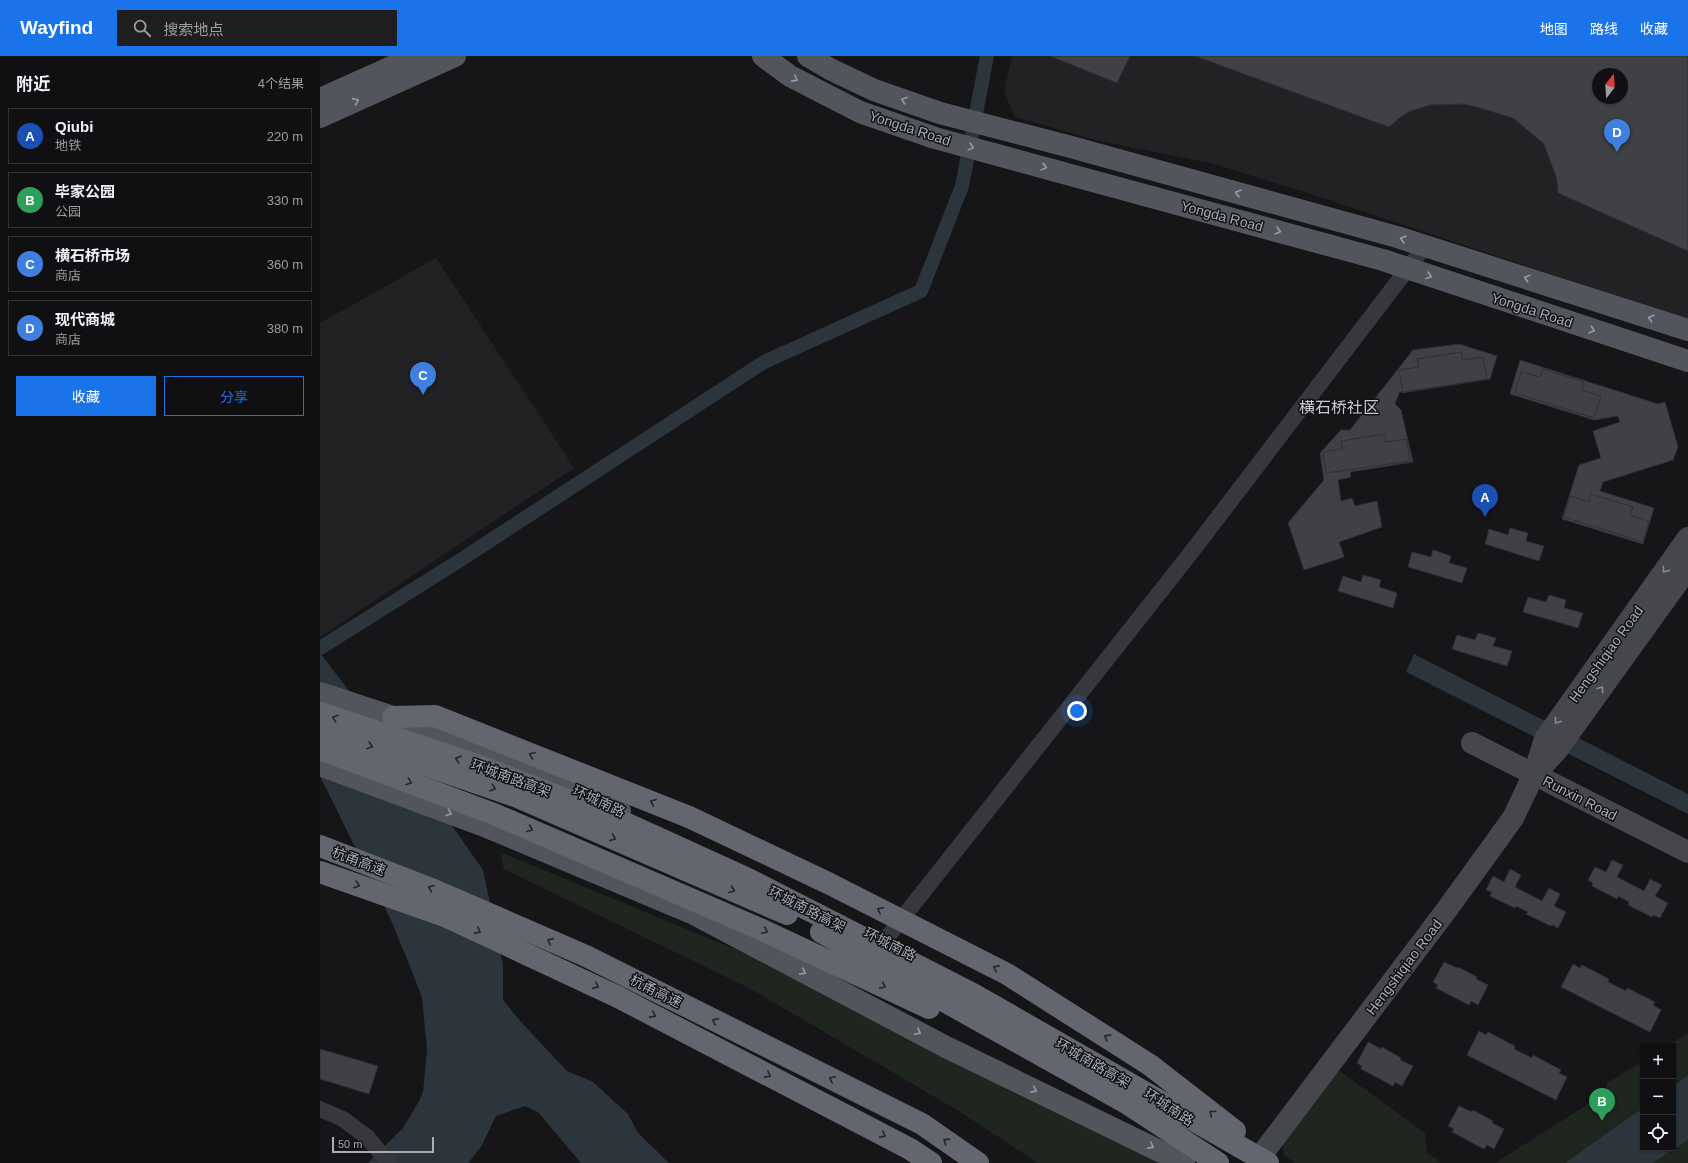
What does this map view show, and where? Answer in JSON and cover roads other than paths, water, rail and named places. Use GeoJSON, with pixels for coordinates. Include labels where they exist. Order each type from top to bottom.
{"type":"FeatureCollection","features":[{"type":"Feature","properties":{"kind":"highway","name":"环城南路高架"},"geometry":{"type":"LineString","coordinates":[[320,713],[477,765],[612,816],[746,878],[973,994],[1266,1160]]}},
{"type":"Feature","properties":{"kind":"highway"},"geometry":{"type":"LineString","coordinates":[[393,717],[435,716],[689,817],[830,884],[1008,974],[1150,1065],[1266,1160]]}},
{"type":"Feature","properties":{"kind":"highway","name":"环城南路高架"},"geometry":{"type":"LineString","coordinates":[[320,729],[516,796],[789,915],[1128,1104],[1218,1163]]}},
{"type":"Feature","properties":{"kind":"highway"},"geometry":{"type":"LineString","coordinates":[[320,748],[494,814],[760,929],[932,1010],[1036,1063],[1128,1104]]}},
{"type":"Feature","properties":{"kind":"highway","name":"杭甬高速"},"geometry":{"type":"LineString","coordinates":[[320,846],[434,890],[586,956],[922,1124],[978,1163]]}},
{"type":"Feature","properties":{"kind":"highway","name":"杭甬高速"},"geometry":{"type":"LineString","coordinates":[[320,872],[445,916],[618,996],[903,1146],[931,1163]]}},
{"type":"Feature","properties":{"kind":"main road"},"geometry":{"type":"LineString","coordinates":[[320,99],[416,56]]}},
{"type":"Feature","properties":{"kind":"main road"},"geometry":{"type":"LineString","coordinates":[[320,117],[455,56]]}},
{"type":"Feature","properties":{"kind":"main road","name":"Yongda Road"},"geometry":{"type":"LineString","coordinates":[[763,56],[790,76],[860,112],[935,138],[1383,260],[1688,361]]}},
{"type":"Feature","properties":{"kind":"main road","name":"Yongda Road"},"geometry":{"type":"LineString","coordinates":[[808,56],[830,69],[874,90],[940,113],[1071,147],[1425,246],[1688,330]]}},
{"type":"Feature","properties":{"kind":"main road","name":"Hengshiqiao Road"},"geometry":{"type":"LineString","coordinates":[[1266,1160],[1513,818],[1534,774],[1544,739],[1688,538]]}},
{"type":"Feature","properties":{"kind":"main road","name":"Hengshiqiao Road"},"geometry":{"type":"LineString","coordinates":[[1534,774],[1557,750],[1688,568]]}},
{"type":"Feature","properties":{"kind":"main road","name":"环城南路"},"geometry":{"type":"LineString","coordinates":[[320,693],[393,717],[567,786],[732,864],[1001,1002],[1114,1071],[1266,1160]]}},
{"type":"Feature","properties":{"kind":"main road","name":"Runxin Road"},"geometry":{"type":"LineString","coordinates":[[1472,743],[1688,852]]}},
{"type":"Feature","properties":{"kind":"main road"},"geometry":{"type":"LineString","coordinates":[[320,765],[488,827],[692,913],[946,1047],[1184,1163]]}},
{"type":"Feature","properties":{"kind":"street"},"geometry":{"type":"LineString","coordinates":[[843,993],[1190,554],[1425,246]]}},
{"type":"Feature","properties":{"kind":"street"},"geometry":{"type":"LineString","coordinates":[[320,1109],[343,1119],[366,1138],[389,1163]]}},
{"type":"Feature","properties":{"kind":"waterway"},"geometry":{"type":"LineString","coordinates":[[320,648],[462,559],[764,362],[921,291],[962,186],[987,56]]}},
{"type":"Feature","properties":{"kind":"place","name":"现代商城"},"geometry":{"type":"Point","coordinates":[1617,152]}},
{"type":"Feature","properties":{"kind":"place","name":"横石桥市场"},"geometry":{"type":"Point","coordinates":[423,395]}},
{"type":"Feature","properties":{"kind":"place","name":"Qiubi"},"geometry":{"type":"Point","coordinates":[1485,517]}},
{"type":"Feature","properties":{"kind":"place","name":"毕家公园"},"geometry":{"type":"Point","coordinates":[1602,1121]}},
{"type":"Feature","properties":{"kind":"district","name":"横石桥社区"},"geometry":{"type":"Point","coordinates":[1339,407]}}]}
